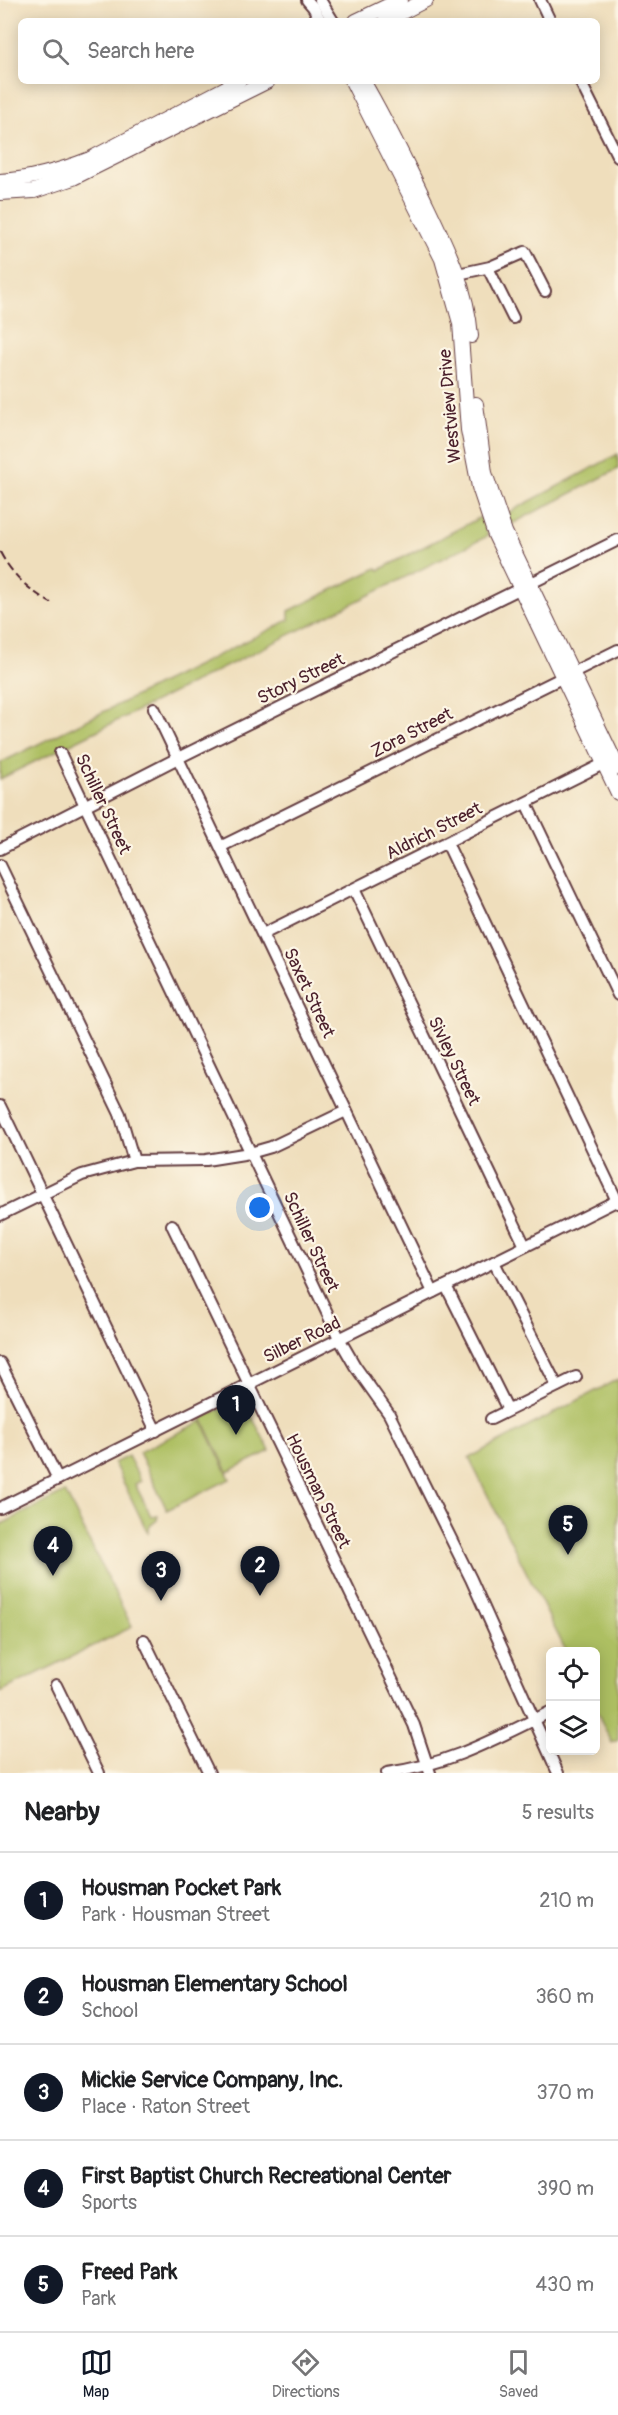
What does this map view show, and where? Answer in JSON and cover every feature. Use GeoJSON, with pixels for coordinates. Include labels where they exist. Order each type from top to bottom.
{"type":"FeatureCollection","features":[{"type":"Feature","properties":{"kind":"main road"},"geometry":{"type":"LineString","coordinates":[[362,18],[400,0]]}},
{"type":"Feature","properties":{"kind":"main road"},"geometry":{"type":"LineString","coordinates":[[391,18],[426,0]]}},
{"type":"Feature","properties":{"kind":"main road"},"geometry":{"type":"LineString","coordinates":[[0,181],[15,180],[68,168],[233,84]]}},
{"type":"Feature","properties":{"kind":"main road"},"geometry":{"type":"LineString","coordinates":[[0,193],[34,191],[73,178],[262,84]]}},
{"type":"Feature","properties":{"kind":"main road","name":"Westview Drive"},"geometry":{"type":"LineString","coordinates":[[354,84],[442,259],[449,279],[460,323],[468,430],[475,474],[495,535],[525,587],[613,762],[618,793]]}},
{"type":"Feature","properties":{"kind":"main road","name":"Westview Drive"},"geometry":{"type":"LineString","coordinates":[[365,84],[390,130],[458,274],[469,318],[477,420],[485,473],[525,587]]}},
{"type":"Feature","properties":{"kind":"street"},"geometry":{"type":"LineString","coordinates":[[307,0],[319,18]]}},
{"type":"Feature","properties":{"kind":"street"},"geometry":{"type":"LineString","coordinates":[[320,0],[331,18]]}},
{"type":"Feature","properties":{"kind":"street"},"geometry":{"type":"LineString","coordinates":[[540,0],[549,18]]}},
{"type":"Feature","properties":{"kind":"street"},"geometry":{"type":"LineString","coordinates":[[582,84],[618,157]]}},
{"type":"Feature","properties":{"kind":"street"},"geometry":{"type":"LineString","coordinates":[[458,274],[488,268],[525,252],[544,291]]}},
{"type":"Feature","properties":{"kind":"street"},"geometry":{"type":"LineString","coordinates":[[488,268],[513,318]]}},
{"type":"Feature","properties":{"kind":"street","name":"Story Street"},"geometry":{"type":"LineString","coordinates":[[0,849],[618,540]]}},
{"type":"Feature","properties":{"kind":"street","name":"Zora Street"},"geometry":{"type":"LineString","coordinates":[[222,846],[618,650]]}},
{"type":"Feature","properties":{"kind":"street","name":"Saxet Street"},"geometry":{"type":"LineString","coordinates":[[154,708],[222,846],[433,1292]]}},
{"type":"Feature","properties":{"kind":"street","name":"Schiller Street"},"geometry":{"type":"LineString","coordinates":[[60,753],[340,1340],[355,1366],[389,1414],[471,1579],[558,1773]]}},
{"type":"Feature","properties":{"kind":"street","name":"Aldrich Street"},"geometry":{"type":"LineString","coordinates":[[263,934],[613,762]]}},
{"type":"Feature","properties":{"kind":"street"},"geometry":{"type":"LineString","coordinates":[[526,803],[618,995]]}},
{"type":"Feature","properties":{"kind":"street"},"geometry":{"type":"LineString","coordinates":[[447,843],[618,1201]]}},
{"type":"Feature","properties":{"kind":"street"},"geometry":{"type":"LineString","coordinates":[[0,865],[120,1114],[134,1161]]}},
{"type":"Feature","properties":{"kind":"street","name":"Sivley Street"},"geometry":{"type":"LineString","coordinates":[[354,890],[525,1246]]}},
{"type":"Feature","properties":{"kind":"street"},"geometry":{"type":"LineString","coordinates":[[0,1106],[156,1431]]}},
{"type":"Feature","properties":{"kind":"street"},"geometry":{"type":"LineString","coordinates":[[0,1215],[82,1175],[134,1161],[206,1160],[250,1153],[271,1147],[346,1111]]}},
{"type":"Feature","properties":{"kind":"street","name":"Silber Road"},"geometry":{"type":"LineString","coordinates":[[0,1508],[618,1201]]}},
{"type":"Feature","properties":{"kind":"street","name":"Housman Street"},"geometry":{"type":"LineString","coordinates":[[172,1225],[414,1725],[429,1770]]}},
{"type":"Feature","properties":{"kind":"street"},"geometry":{"type":"LineString","coordinates":[[494,1262],[556,1386]]}},
{"type":"Feature","properties":{"kind":"street"},"geometry":{"type":"LineString","coordinates":[[446,1286],[508,1410]]}},
{"type":"Feature","properties":{"kind":"street"},"geometry":{"type":"LineString","coordinates":[[0,1363],[58,1479]]}},
{"type":"Feature","properties":{"kind":"street"},"geometry":{"type":"LineString","coordinates":[[491,1419],[576,1377]]}},
{"type":"Feature","properties":{"kind":"street"},"geometry":{"type":"LineString","coordinates":[[144,1640],[209,1773]]}},
{"type":"Feature","properties":{"kind":"street"},"geometry":{"type":"LineString","coordinates":[[56,1685],[99,1773]]}},
{"type":"Feature","properties":{"kind":"street"},"geometry":{"type":"LineString","coordinates":[[387,1773],[429,1770],[546,1714]]}},
{"type":"Feature","properties":{"kind":"green space"},"geometry":{"type":"Polygon","coordinates":[[[618,454],[618,469],[508,526],[504,515],[618,454]]]}},
{"type":"Feature","properties":{"kind":"green space"},"geometry":{"type":"Polygon","coordinates":[[[481,517],[488,536],[0,779],[0,763],[289,620],[289,611],[377,568],[379,570],[481,517]]]}},
{"type":"Feature","properties":{"kind":"green space"},"geometry":{"type":"Polygon","coordinates":[[[618,1379],[618,1740],[612,1743],[600,1718],[600,1647],[564,1647],[469,1458],[618,1379]]]}},
{"type":"Feature","properties":{"kind":"green space"},"geometry":{"type":"Polygon","coordinates":[[[242,1398],[270,1451],[228,1472],[202,1418],[242,1398]]]}},
{"type":"Feature","properties":{"kind":"green space"},"geometry":{"type":"Polygon","coordinates":[[[202,1421],[230,1479],[167,1510],[139,1452],[202,1421]]]}},
{"type":"Feature","properties":{"kind":"green space"},"geometry":{"type":"Polygon","coordinates":[[[128,1456],[141,1481],[135,1484],[151,1516],[158,1515],[148,1533],[114,1463],[128,1456]]]}},
{"type":"Feature","properties":{"kind":"green space"},"geometry":{"type":"Polygon","coordinates":[[[65,1492],[132,1627],[0,1692],[0,1525],[65,1492]]]}},
{"type":"Feature","properties":{"kind":"railway"},"geometry":{"type":"LineString","coordinates":[[0,552],[22,581],[51,603]]}},
{"type":"Feature","properties":{"kind":"place","name":"Housman Pocket Park"},"geometry":{"type":"Point","coordinates":[236,1435]}},
{"type":"Feature","properties":{"kind":"place","name":"Freed Park"},"geometry":{"type":"Point","coordinates":[568,1555]}},
{"type":"Feature","properties":{"kind":"place","name":"First Baptist Church Recreational Center"},"geometry":{"type":"Point","coordinates":[53,1576]}},
{"type":"Feature","properties":{"kind":"place","name":"Housman Elementary School"},"geometry":{"type":"Point","coordinates":[260,1596]}},
{"type":"Feature","properties":{"kind":"place","name":"Mickie Service Company, Inc."},"geometry":{"type":"Point","coordinates":[161,1601]}}]}
